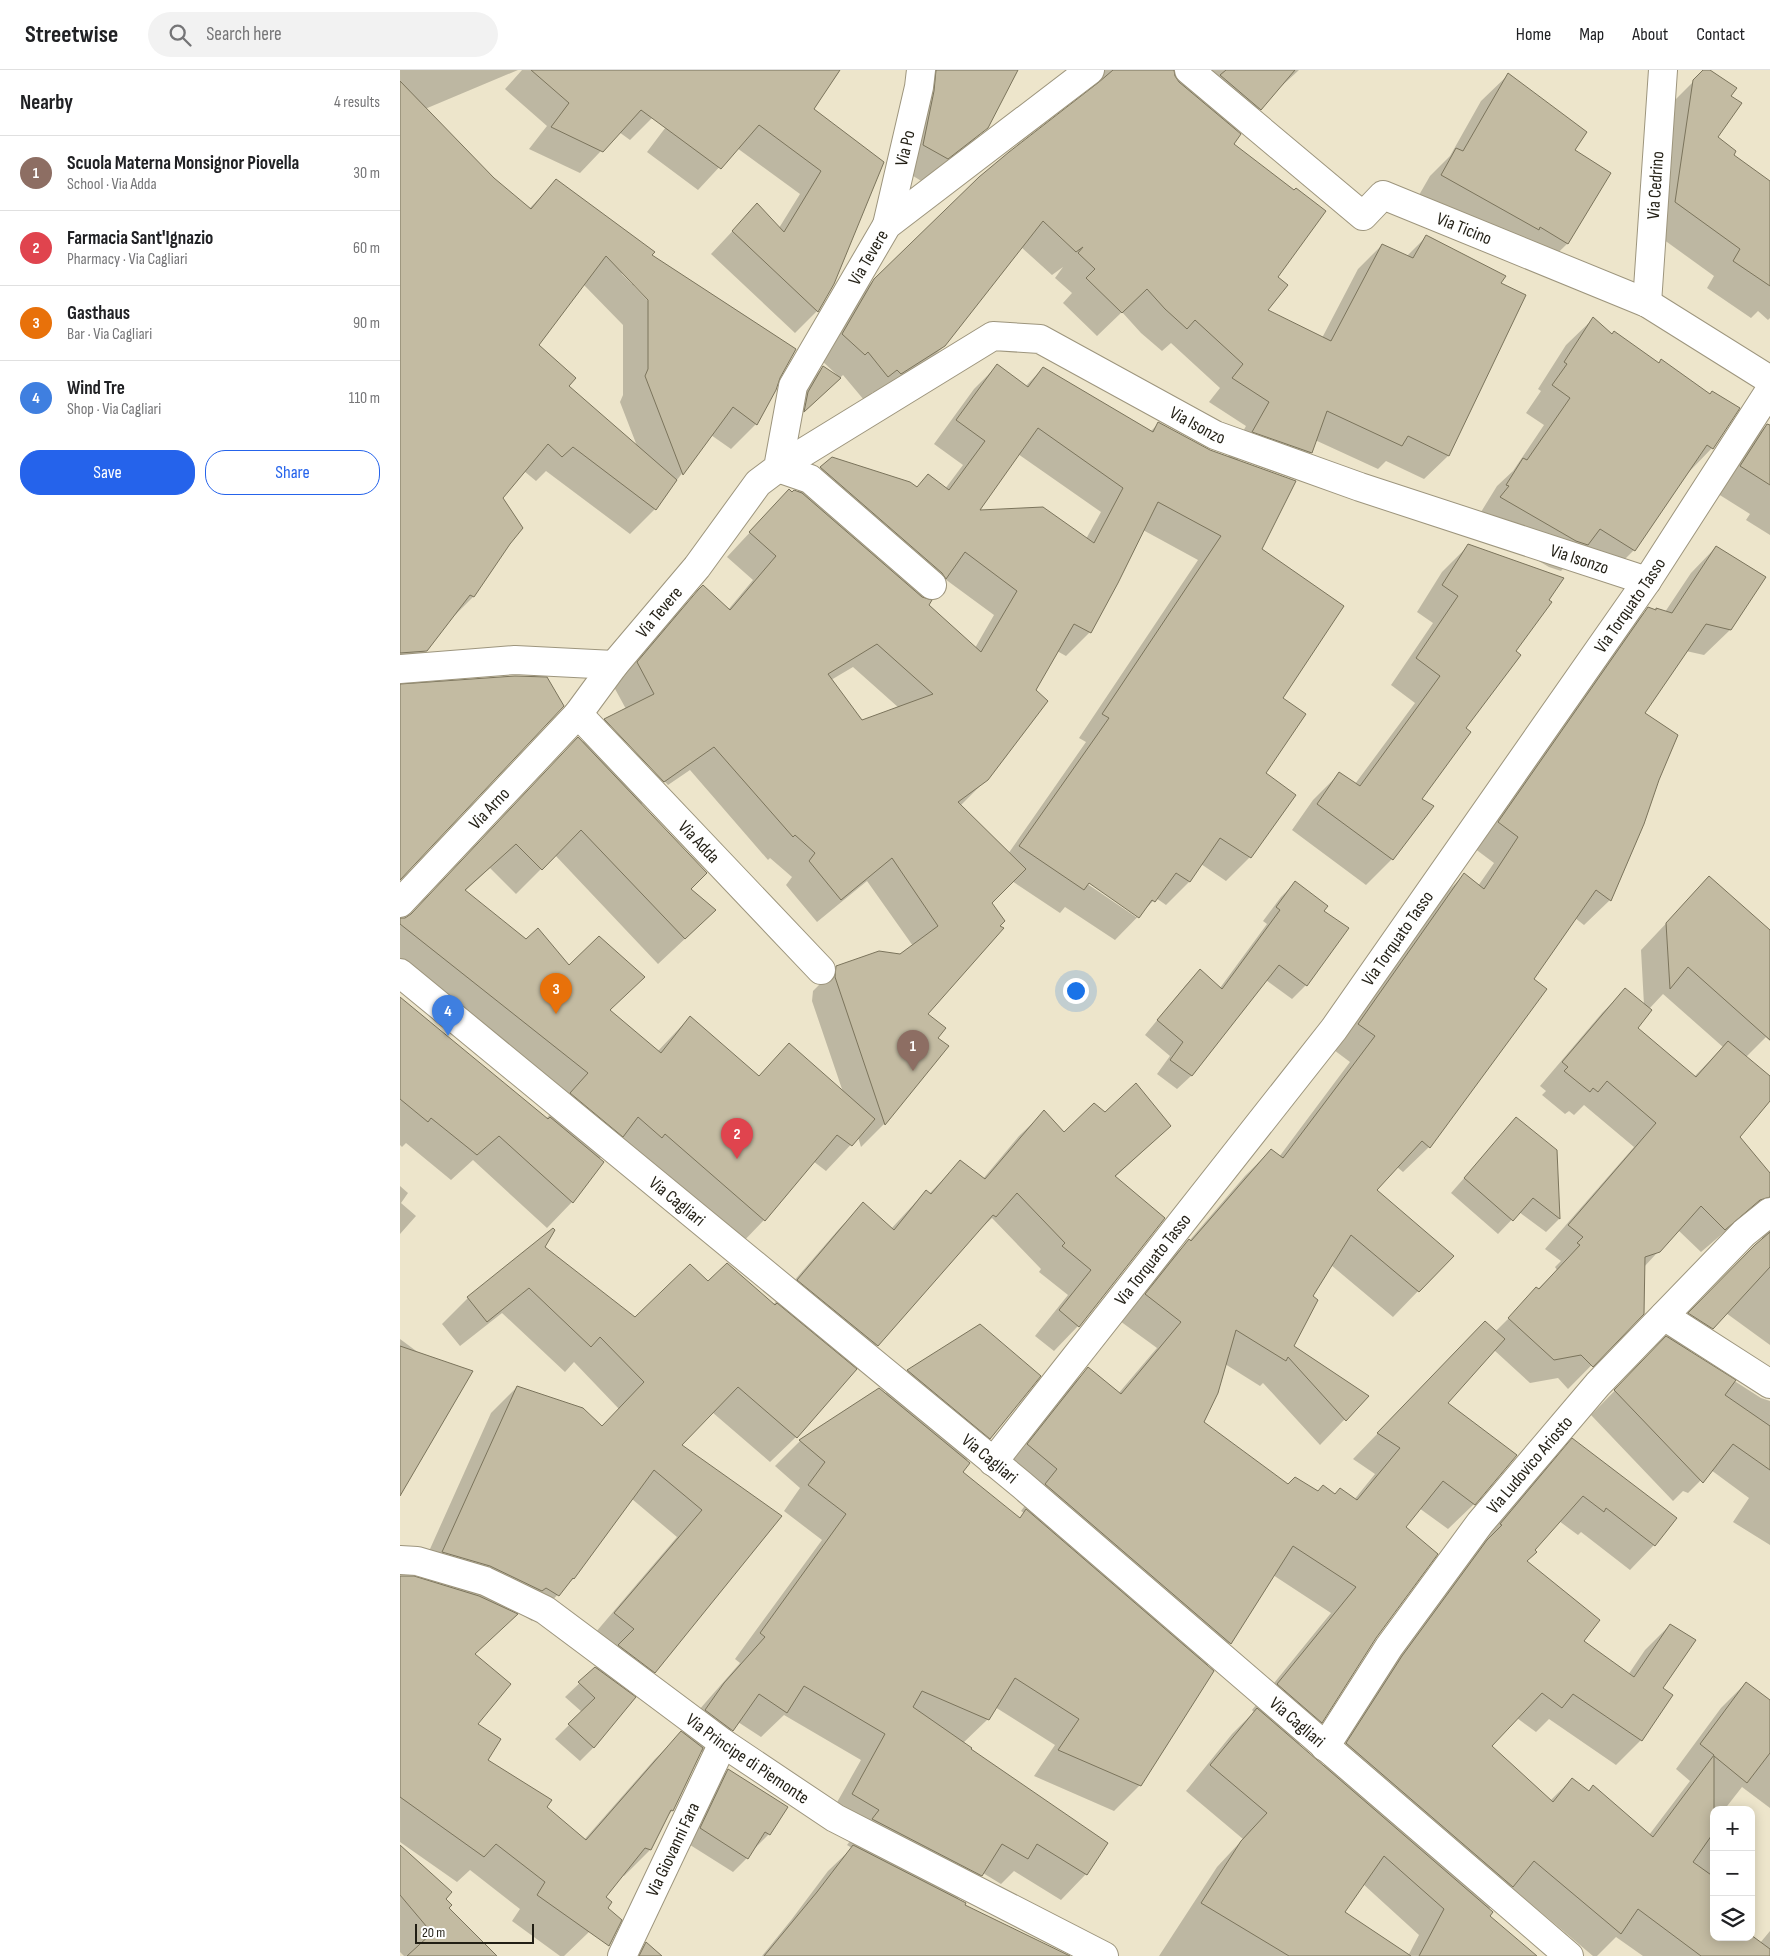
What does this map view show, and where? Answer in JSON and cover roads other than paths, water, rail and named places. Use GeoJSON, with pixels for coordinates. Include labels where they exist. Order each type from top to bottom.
{"type":"FeatureCollection","features":[{"type":"Feature","properties":{"kind":"street","name":"Via Po"},"geometry":{"type":"LineString","coordinates":[[887,225],[919,87],[921,70]]}},
{"type":"Feature","properties":{"kind":"street","name":"Via Tevere"},"geometry":{"type":"LineString","coordinates":[[578,714],[614,665],[697,567],[758,483],[778,468],[793,386],[887,225],[1090,70]]}},
{"type":"Feature","properties":{"kind":"street","name":"Via Ticino"},"geometry":{"type":"LineString","coordinates":[[1189,70],[1363,216],[1383,196],[1647,303],[1770,380]]}},
{"type":"Feature","properties":{"kind":"street","name":"Via Cedrino"},"geometry":{"type":"LineString","coordinates":[[1647,303],[1663,70]]}},
{"type":"Feature","properties":{"kind":"street","name":"Via Isonzo"},"geometry":{"type":"LineString","coordinates":[[778,468],[994,336],[1040,339],[1215,435],[1360,487],[1647,581]]}},
{"type":"Feature","properties":{"kind":"street","name":"Via Torquato Tasso"},"geometry":{"type":"LineString","coordinates":[[994,1462],[1334,1029],[1647,581],[1770,390]]}},
{"type":"Feature","properties":{"kind":"street"},"geometry":{"type":"LineString","coordinates":[[778,468],[810,479],[932,585]]}},
{"type":"Feature","properties":{"kind":"street"},"geometry":{"type":"LineString","coordinates":[[400,669],[514,660],[614,665]]}},
{"type":"Feature","properties":{"kind":"street","name":"Via Arno"},"geometry":{"type":"LineString","coordinates":[[400,903],[578,714]]}},
{"type":"Feature","properties":{"kind":"street","name":"Via Adda"},"geometry":{"type":"LineString","coordinates":[[578,714],[821,970]]}},
{"type":"Feature","properties":{"kind":"street","name":"Via Cagliari"},"geometry":{"type":"LineString","coordinates":[[400,973],[994,1462],[1569,1956]]}},
{"type":"Feature","properties":{"kind":"street","name":"Via Ludovico Ariosto"},"geometry":{"type":"LineString","coordinates":[[1325,1747],[1389,1647],[1480,1524],[1598,1384],[1744,1234],[1770,1212]]}},
{"type":"Feature","properties":{"kind":"street"},"geometry":{"type":"LineString","coordinates":[[1664,1316],[1770,1384]]}},
{"type":"Feature","properties":{"kind":"street","name":"Via Principe di Piemonte"},"geometry":{"type":"LineString","coordinates":[[400,1560],[417,1560],[485,1581],[545,1610],[723,1742],[834,1818],[1104,1956]]}},
{"type":"Feature","properties":{"kind":"street","name":"Via Giovanni Fara"},"geometry":{"type":"LineString","coordinates":[[622,1956],[723,1742]]}},
{"type":"Feature","properties":{"kind":"place","name":"Gasthaus"},"geometry":{"type":"Point","coordinates":[556,1014]}},
{"type":"Feature","properties":{"kind":"place","name":"Wind Tre"},"geometry":{"type":"Point","coordinates":[448,1036]}},
{"type":"Feature","properties":{"kind":"place","name":"Scuola Materna Monsignor Piovella"},"geometry":{"type":"Point","coordinates":[913,1071]}},
{"type":"Feature","properties":{"kind":"place","name":"Farmacia Sant'Ignazio"},"geometry":{"type":"Point","coordinates":[737,1159]}}]}
